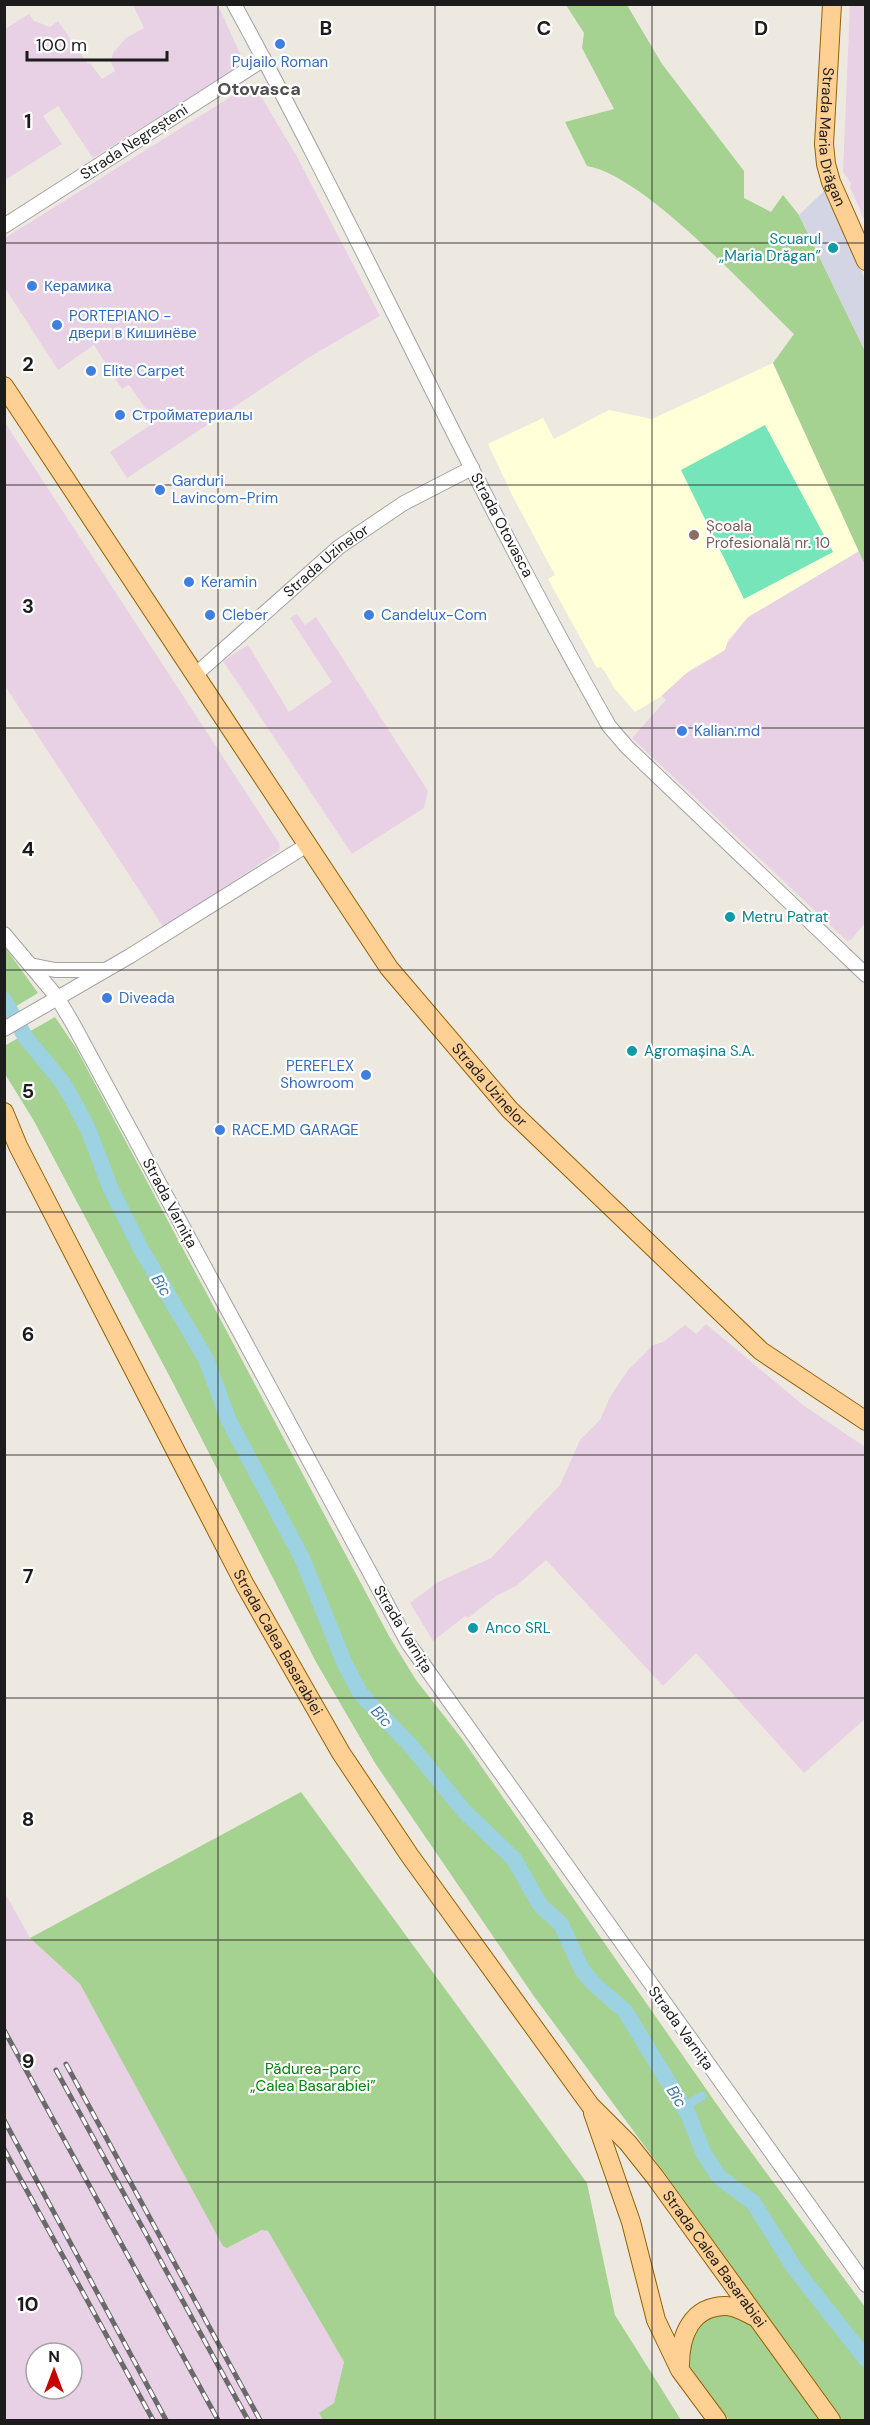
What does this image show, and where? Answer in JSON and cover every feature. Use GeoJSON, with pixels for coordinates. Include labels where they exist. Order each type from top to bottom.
{"type":"FeatureCollection","features":[{"type":"Feature","properties":{"kind":"main road","name":"Strada Maria Drăgan"},"geometry":{"type":"LineString","coordinates":[[832,4],[824,144],[826,164],[866,261]]}},
{"type":"Feature","properties":{"kind":"main road","name":"Strada Uzinelor"},"geometry":{"type":"LineString","coordinates":[[4,386],[389,968],[510,1110],[761,1351],[866,1421]]}},
{"type":"Feature","properties":{"kind":"main road","name":"Strada Calea Basarabiei"},"geometry":{"type":"LineString","coordinates":[[4,1112],[18,1146],[245,1585],[341,1753],[410,1857],[590,2105],[628,2143],[655,2176],[753,2316],[831,2421]]}},
{"type":"Feature","properties":{"kind":"main road","name":"Strada Calea Basarabiei"},"geometry":{"type":"LineString","coordinates":[[4,1129],[18,1146]]}},
{"type":"Feature","properties":{"kind":"main road","name":"Strada Calea Basarabiei"},"geometry":{"type":"LineString","coordinates":[[590,2105],[631,2222],[656,2320],[680,2370],[717,2421]]}},
{"type":"Feature","properties":{"kind":"main road"},"geometry":{"type":"LineString","coordinates":[[680,2370],[680,2345],[689,2324],[697,2315],[710,2308],[728,2306],[753,2316]]}},
{"type":"Feature","properties":{"kind":"street","name":"Strada Otovasca"},"geometry":{"type":"LineString","coordinates":[[234,4],[320,163],[472,468],[614,733],[866,975]]}},
{"type":"Feature","properties":{"kind":"street","name":"Strada Negreșteni"},"geometry":{"type":"LineString","coordinates":[[4,226],[264,59]]}},
{"type":"Feature","properties":{"kind":"street","name":"Strada Uzinelor"},"geometry":{"type":"LineString","coordinates":[[195,675],[339,547],[404,502],[472,468]]}},
{"type":"Feature","properties":{"kind":"street"},"geometry":{"type":"LineString","coordinates":[[4,1029],[106,970],[307,845]]}},
{"type":"Feature","properties":{"kind":"street","name":"Strada Varnița"},"geometry":{"type":"LineString","coordinates":[[4,934],[30,964],[52,1001],[73,1024],[408,1643],[866,2285]]}},
{"type":"Feature","properties":{"kind":"street"},"geometry":{"type":"LineString","coordinates":[[30,964],[69,971],[106,970]]}},
{"type":"Feature","properties":{"kind":"street"},"geometry":{"type":"LineString","coordinates":[[73,1024],[74,1004],[86,982]]}},
{"type":"Feature","properties":{"kind":"shaded area"},"geometry":{"type":"Polygon","coordinates":[[[133,5],[218,5],[242,58],[234,70],[93,158],[58,106],[43,116],[62,144],[5,180],[5,29],[29,14],[34,21],[50,27],[58,21],[88,64],[90,63],[102,79],[115,71],[111,62],[113,53],[126,38],[144,28],[133,5]]]}},
{"type":"Feature","properties":{"kind":"shaded area"},"geometry":{"type":"Polygon","coordinates":[[[850,5],[865,5],[865,221],[850,187],[851,183],[843,172],[850,5]]]}},
{"type":"Feature","properties":{"kind":"shaded area"},"geometry":{"type":"Polygon","coordinates":[[[253,83],[296,155],[380,316],[311,356],[127,478],[110,452],[155,422],[129,385],[122,389],[94,345],[58,370],[5,288],[5,238],[253,83]]]}},
{"type":"Feature","properties":{"kind":"shaded area","name":"Scuarul „Maria Drăgan”"},"geometry":{"type":"Polygon","coordinates":[[[826,189],[865,280],[865,351],[799,215],[826,189]]]}},
{"type":"Feature","properties":{"kind":"shaded area","name":"Școala Profesională nr. 10"},"geometry":{"type":"Polygon","coordinates":[[[773,363],[859,551],[748,617],[728,640],[725,650],[690,670],[660,697],[635,712],[615,689],[601,667],[597,668],[548,579],[555,575],[513,497],[488,444],[543,418],[554,439],[609,410],[652,419],[773,363]]]}},
{"type":"Feature","properties":{"kind":"shaded area"},"geometry":{"type":"Polygon","coordinates":[[[4,421],[279,843],[280,850],[164,928],[5,686],[4,421]]]}},
{"type":"Feature","properties":{"kind":"shaded area"},"geometry":{"type":"Polygon","coordinates":[[[859,551],[866,565],[865,923],[851,940],[847,941],[632,738],[666,700],[661,695],[679,678],[719,654],[748,617],[859,551]]]}},
{"type":"Feature","properties":{"kind":"shaded area"},"geometry":{"type":"Polygon","coordinates":[[[297,614],[305,625],[316,617],[428,791],[424,808],[352,854],[223,661],[248,645],[289,712],[332,682],[290,618],[297,614]]]}},
{"type":"Feature","properties":{"kind":"shaded area"},"geometry":{"type":"Polygon","coordinates":[[[706,1324],[803,1405],[865,1447],[865,1719],[804,1773],[696,1653],[663,1686],[546,1560],[516,1586],[496,1596],[468,1618],[465,1616],[433,1641],[410,1603],[438,1582],[491,1558],[560,1485],[580,1440],[600,1420],[610,1397],[628,1370],[653,1345],[663,1342],[685,1325],[696,1334],[706,1324]]]}},
{"type":"Feature","properties":{"kind":"shaded area"},"geometry":{"type":"Polygon","coordinates":[[[4,1891],[30,1938],[80,1984],[227,2248],[262,2230],[268,2231],[344,2362],[334,2403],[319,2413],[323,2420],[5,2420],[4,1891]]]}},
{"type":"Feature","properties":{"kind":"green space"},"geometry":{"type":"Polygon","coordinates":[[[566,5],[627,5],[662,64],[744,171],[744,198],[771,212],[783,195],[799,215],[865,351],[865,565],[773,363],[794,334],[724,264],[666,212],[611,174],[587,166],[565,122],[614,109],[582,48],[584,33],[566,5]]]}},
{"type":"Feature","properties":{"kind":"green space"},"geometry":{"type":"Polygon","coordinates":[[[765,425],[833,552],[744,599],[681,470],[765,425]]]}},
{"type":"Feature","properties":{"kind":"green space"},"geometry":{"type":"Polygon","coordinates":[[[4,946],[38,993],[5,1013],[4,1013],[4,946]]]}},
{"type":"Feature","properties":{"kind":"green space"},"geometry":{"type":"Polygon","coordinates":[[[55,1017],[76,1048],[389,1636],[416,1680],[463,1740],[727,2119],[865,2307],[865,2420],[842,2420],[533,1995],[375,1763],[316,1662],[172,1381],[34,1121],[5,1074],[6,1045],[55,1017]]]}},
{"type":"Feature","properties":{"kind":"green space","name":"Pădurea-parc „Calea Basarabiei”"},"geometry":{"type":"Polygon","coordinates":[[[301,1792],[587,2183],[615,2315],[681,2420],[323,2420],[319,2413],[334,2403],[344,2362],[268,2231],[262,2230],[227,2248],[223,2246],[80,1984],[30,1938],[301,1792]]]}},
{"type":"Feature","properties":{"kind":"green space"},"geometry":{"type":"Polygon","coordinates":[[[735,2314],[753,2325],[821,2420],[729,2420],[689,2365],[688,2337],[709,2315],[735,2314]]]}},
{"type":"Feature","properties":{"kind":"waterway","name":"Bîc"},"geometry":{"type":"LineString","coordinates":[[4,1000],[26,1038],[63,1083],[88,1129],[110,1187],[141,1249],[206,1359],[229,1421],[302,1558],[344,1662],[360,1693],[411,1746],[464,1811],[514,1859],[540,1905],[561,1924],[582,1970],[595,1985],[625,2011],[689,2116],[703,2152],[719,2177],[753,2202],[795,2269],[866,2359]]}},
{"type":"Feature","properties":{"kind":"waterway"},"geometry":{"type":"LineString","coordinates":[[684,2107],[702,2096]]}},
{"type":"Feature","properties":{"kind":"railway"},"geometry":{"type":"LineString","coordinates":[[4,2030],[218,2420]]}},
{"type":"Feature","properties":{"kind":"railway"},"geometry":{"type":"LineString","coordinates":[[66,2064],[260,2420]]}},
{"type":"Feature","properties":{"kind":"railway"},"geometry":{"type":"LineString","coordinates":[[56,2070],[248,2420]]}},
{"type":"Feature","properties":{"kind":"railway"},"geometry":{"type":"LineString","coordinates":[[4,2120],[166,2420]]}},
{"type":"Feature","properties":{"kind":"railway"},"geometry":{"type":"LineString","coordinates":[[4,2149],[153,2420]]}},
{"type":"Feature","properties":{"kind":"place","name":"Pujailo Roman"},"geometry":{"type":"Point","coordinates":[280,44]}},
{"type":"Feature","properties":{"kind":"place","name":"Scuarul „Maria Drăgan”"},"geometry":{"type":"Point","coordinates":[833,248]}},
{"type":"Feature","properties":{"kind":"place","name":"Керамика"},"geometry":{"type":"Point","coordinates":[32,286]}},
{"type":"Feature","properties":{"kind":"place","name":"PORTEPIANO - двери в Кишинёве"},"geometry":{"type":"Point","coordinates":[57,325]}},
{"type":"Feature","properties":{"kind":"place","name":"Elite Carpet"},"geometry":{"type":"Point","coordinates":[91,371]}},
{"type":"Feature","properties":{"kind":"place","name":"Стройматериалы"},"geometry":{"type":"Point","coordinates":[120,415]}},
{"type":"Feature","properties":{"kind":"place","name":"Garduri Lavincom-Prim"},"geometry":{"type":"Point","coordinates":[160,490]}},
{"type":"Feature","properties":{"kind":"place","name":"Școala Profesională nr. 10"},"geometry":{"type":"Point","coordinates":[694,535]}},
{"type":"Feature","properties":{"kind":"place","name":"Keramin"},"geometry":{"type":"Point","coordinates":[189,582]}},
{"type":"Feature","properties":{"kind":"place","name":"Cleber"},"geometry":{"type":"Point","coordinates":[210,615]}},
{"type":"Feature","properties":{"kind":"place","name":"Candelux-Com"},"geometry":{"type":"Point","coordinates":[369,615]}},
{"type":"Feature","properties":{"kind":"place","name":"Kalian.md"},"geometry":{"type":"Point","coordinates":[682,731]}},
{"type":"Feature","properties":{"kind":"place","name":"Metru Patrat"},"geometry":{"type":"Point","coordinates":[730,917]}},
{"type":"Feature","properties":{"kind":"place","name":"Diveada"},"geometry":{"type":"Point","coordinates":[107,998]}},
{"type":"Feature","properties":{"kind":"place","name":"Agromașina S.A."},"geometry":{"type":"Point","coordinates":[632,1051]}},
{"type":"Feature","properties":{"kind":"place","name":"PEREFLEX Showroom"},"geometry":{"type":"Point","coordinates":[366,1075]}},
{"type":"Feature","properties":{"kind":"place","name":"RACE.MD GARAGE"},"geometry":{"type":"Point","coordinates":[220,1130]}},
{"type":"Feature","properties":{"kind":"place","name":"Anco SRL"},"geometry":{"type":"Point","coordinates":[473,1628]}},
{"type":"Feature","properties":{"kind":"district","name":"Otovasca"},"geometry":{"type":"Point","coordinates":[259,89]}}]}
